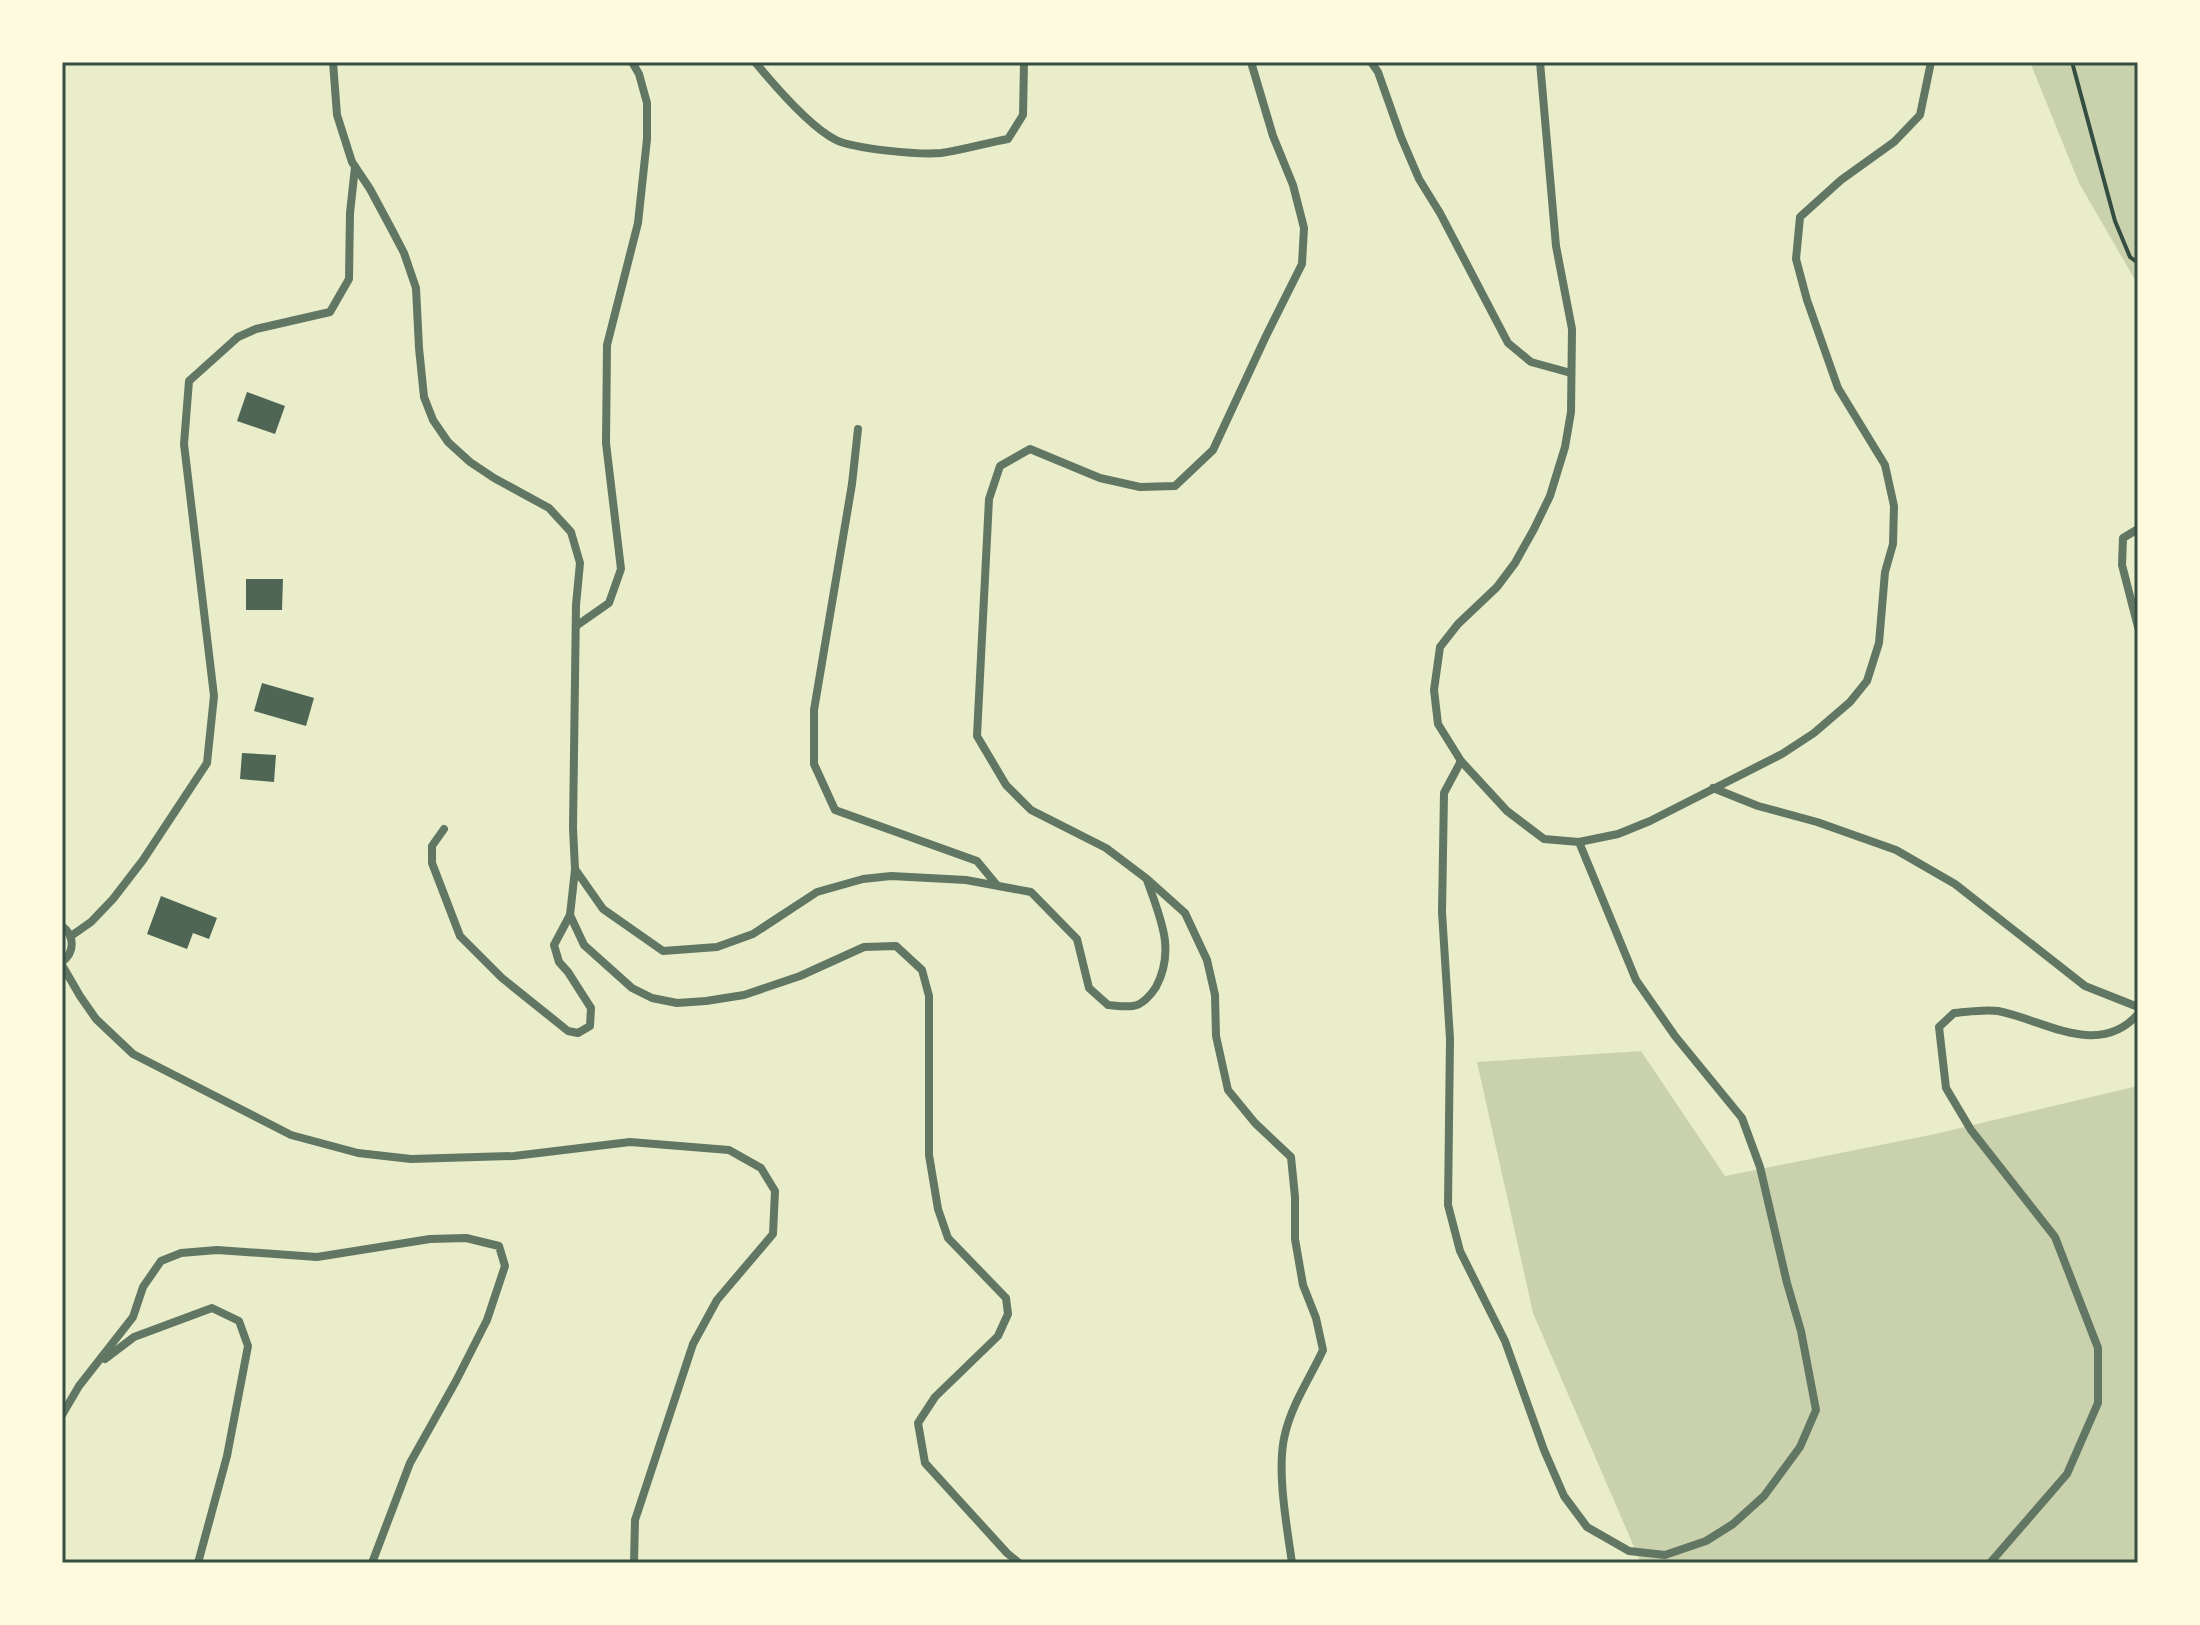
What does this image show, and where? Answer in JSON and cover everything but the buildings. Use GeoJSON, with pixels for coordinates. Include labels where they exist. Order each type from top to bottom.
{"type":"FeatureCollection","features":[{"type":"Feature","properties":{"kind":"street"},"geometry":{"type":"LineString","coordinates":[[333,62],[337,115],[355,166],[404,253],[416,288],[424,397],[433,420],[448,442],[470,462],[549,508],[571,532],[580,563],[576,626],[575,869],[570,915],[554,945],[559,962],[591,1008],[590,1026],[578,1033],[568,1031],[502,978],[460,936],[432,863],[432,846],[444,829]]}},
{"type":"Feature","properties":{"kind":"street"},"geometry":{"type":"LineString","coordinates":[[576,626],[609,603],[621,569],[606,443],[607,345],[638,223],[647,139],[647,103],[639,74],[632,62]]}},
{"type":"Feature","properties":{"kind":"street"},"geometry":{"type":"LineString","coordinates":[[755,62],[814,124],[836,140],[866,149],[938,153],[1008,139],[1023,115],[1024,62]]}},
{"type":"Feature","properties":{"kind":"street"},"geometry":{"type":"LineString","coordinates":[[1251,62],[1273,136],[1293,185],[1304,228],[1302,264],[1213,450],[1175,486],[1140,487],[1100,478],[1030,449],[1000,466],[989,499],[977,736],[1006,785],[1031,810],[1106,848],[1185,913],[1207,960],[1215,995],[1216,1036],[1228,1090],[1255,1123],[1291,1157],[1295,1239],[1303,1285],[1316,1318],[1323,1350],[1299,1396],[1284,1435],[1281,1466],[1292,1563]]}},
{"type":"Feature","properties":{"kind":"street"},"geometry":{"type":"LineString","coordinates":[[1371,62],[1378,72],[1419,179],[1508,343],[1531,362],[1571,373]]}},
{"type":"Feature","properties":{"kind":"street"},"geometry":{"type":"LineString","coordinates":[[1540,62],[1556,246],[1572,329],[1571,412],[1565,447],[1550,496],[1515,563],[1497,587],[1458,624],[1440,647],[1434,690],[1438,724],[1461,761],[1507,811],[1544,839],[1579,842],[1618,834],[1650,821],[1782,754],[1814,733],[1850,702],[1867,681],[1879,643],[1885,572],[1893,544],[1894,506],[1885,465],[1838,388],[1807,300],[1796,259],[1800,217],[1841,180],[1894,142],[1920,115],[1931,62]]}},
{"type":"Feature","properties":{"kind":"street"},"geometry":{"type":"LineString","coordinates":[[71,936],[91,922],[113,899],[143,860],[207,763],[214,696],[184,444],[189,381],[238,337],[256,329],[330,312],[349,279],[350,213],[355,166]]}},
{"type":"Feature","properties":{"kind":"street"},"geometry":{"type":"LineString","coordinates":[[858,429],[852,484],[814,710],[814,764],[835,810],[977,861],[996,885]]}},
{"type":"Feature","properties":{"kind":"street"},"geometry":{"type":"LineString","coordinates":[[2138,529],[2123,538],[2122,565],[2138,627]]}},
{"type":"Feature","properties":{"kind":"street"},"geometry":{"type":"LineString","coordinates":[[1461,761],[1444,793],[1442,912],[1450,1039],[1448,1205],[1460,1251],[1505,1341],[1564,1496],[1587,1527],[1629,1551],[1665,1555],[1706,1541],[1733,1524],[1764,1496],[1800,1447],[1816,1410],[1801,1331],[1760,1167],[1742,1118],[1675,1036],[1636,980],[1579,842]]}},
{"type":"Feature","properties":{"kind":"street"},"geometry":{"type":"LineString","coordinates":[[1713,788],[1758,806],[1817,822],[1896,850],[1955,884],[2085,986],[2138,1007]]}},
{"type":"Feature","properties":{"kind":"street"},"geometry":{"type":"LineString","coordinates":[[575,869],[603,909],[663,951],[717,947],[753,934],[817,892],[863,879],[891,876],[951,879],[1031,892],[1077,939],[1089,988],[1108,1005],[1136,1006],[1151,995],[1158,984],[1164,972],[1167,947],[1147,879]]}},
{"type":"Feature","properties":{"kind":"street"},"geometry":{"type":"LineString","coordinates":[[570,915],[584,945],[632,988],[652,998],[677,1003],[744,995],[800,976],[864,947],[896,946],[922,970],[929,996],[929,1155],[938,1209],[948,1238],[1006,1298],[1008,1314],[998,1336],[935,1397],[918,1423],[925,1463],[1019,1563]]}},
{"type":"Feature","properties":{"kind":"street"},"geometry":{"type":"LineString","coordinates":[[62,926],[71,936],[72,947],[62,964],[96,1019],[133,1054],[291,1135],[358,1153],[411,1159],[514,1156],[630,1142],[729,1150],[761,1168],[775,1191],[773,1234],[717,1300],[693,1344],[635,1520],[634,1563]]}},
{"type":"Feature","properties":{"kind":"street"},"geometry":{"type":"LineString","coordinates":[[1990,1563],[2067,1474],[2098,1403],[2098,1348],[2055,1237],[1971,1130],[1946,1088],[1939,1027],[1954,1013],[1995,1011],[2059,1031],[2097,1036],[2127,1026],[2138,1014]]}},
{"type":"Feature","properties":{"kind":"street"},"geometry":{"type":"LineString","coordinates":[[62,1415],[79,1386],[133,1317],[143,1287],[161,1261],[181,1253],[217,1250],[317,1257],[430,1239],[466,1238],[499,1246],[505,1266],[487,1320],[410,1463],[372,1563]]}},
{"type":"Feature","properties":{"kind":"street"},"geometry":{"type":"LineString","coordinates":[[95,1366],[134,1337],[212,1308],[239,1321],[248,1346],[227,1456],[198,1563]]}},
{"type":"Feature","properties":{"kind":"path"},"geometry":{"type":"LineString","coordinates":[[2072,62],[2115,221],[2130,257],[2138,263]]}},
{"type":"Feature","properties":{"kind":"green space"},"geometry":{"type":"Polygon","coordinates":[[[2030,62],[2138,62],[2138,285],[2079,183],[2030,62]]]}},
{"type":"Feature","properties":{"kind":"green space"},"geometry":{"type":"Polygon","coordinates":[[[1641,1051],[1725,1176],[1935,1134],[2138,1086],[2138,1563],[1641,1563],[1533,1313],[1477,1062],[1641,1051]]]}}]}
